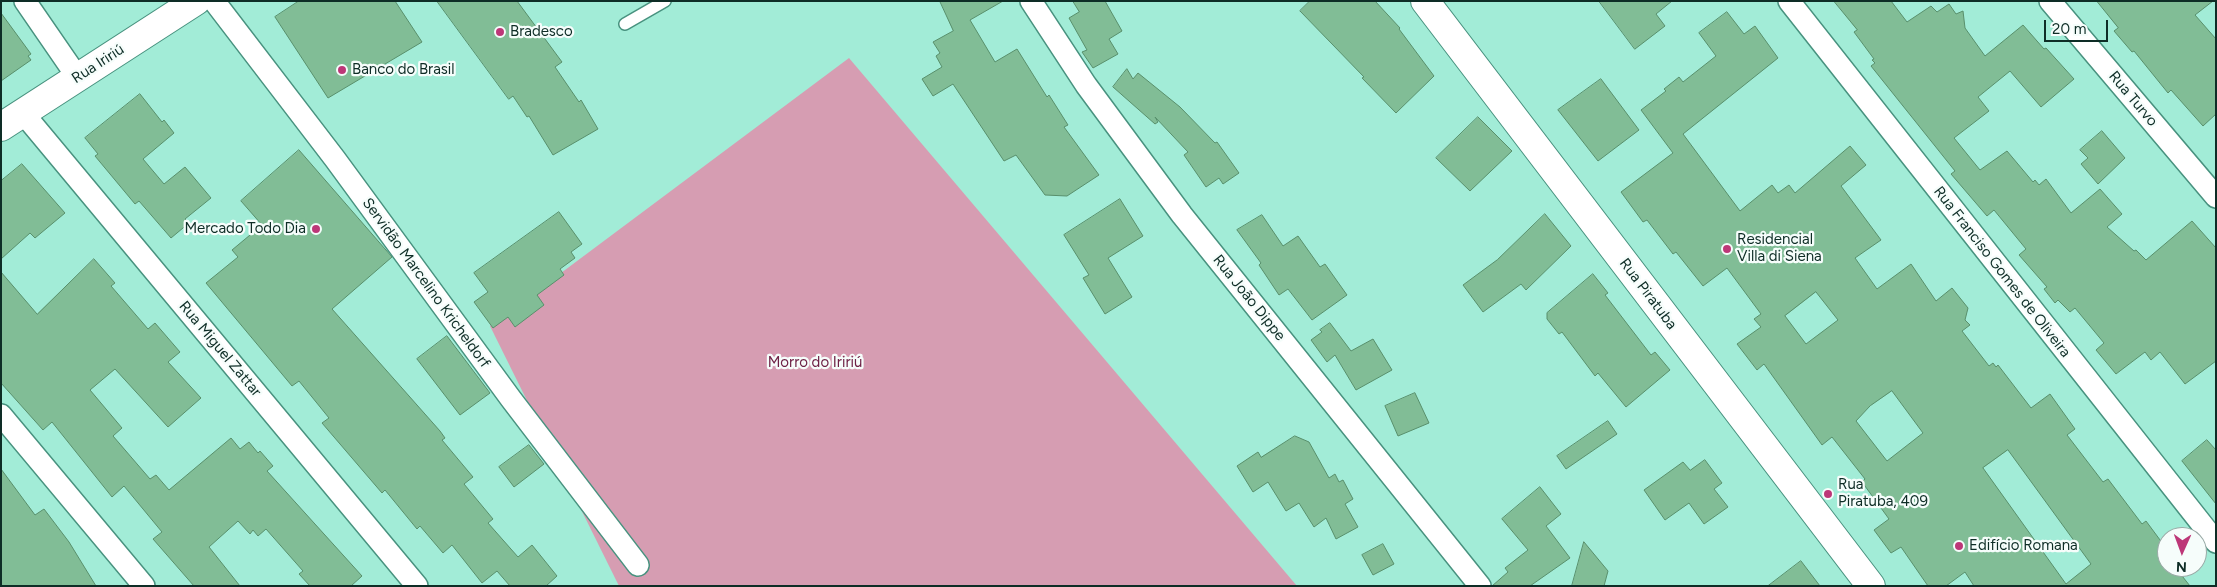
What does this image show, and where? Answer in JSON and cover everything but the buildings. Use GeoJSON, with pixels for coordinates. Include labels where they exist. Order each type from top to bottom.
{"type":"FeatureCollection","features":[{"type":"Feature","properties":{"kind":"main road","name":"Rua Iririú"},"geometry":{"type":"LineString","coordinates":[[12,120],[196,1]]}},
{"type":"Feature","properties":{"kind":"main road","name":"Rua Piratuba"},"geometry":{"type":"LineString","coordinates":[[1425,1],[1871,586]]}},
{"type":"Feature","properties":{"kind":"street"},"geometry":{"type":"LineString","coordinates":[[25,1],[78,78]]}},
{"type":"Feature","properties":{"kind":"street","name":"Servidão Marcelino Kricheldorf"},"geometry":{"type":"LineString","coordinates":[[214,1],[335,159],[511,399],[638,566]]}},
{"type":"Feature","properties":{"kind":"street","name":"Rua João Dippe"},"geometry":{"type":"LineString","coordinates":[[1031,1],[1086,86],[1182,215],[1480,586]]}},
{"type":"Feature","properties":{"kind":"street","name":"Rua Franciso Gomes de Oliveira"},"geometry":{"type":"LineString","coordinates":[[1789,1],[2216,542]]}},
{"type":"Feature","properties":{"kind":"street","name":"Rua Turvo"},"geometry":{"type":"LineString","coordinates":[[2050,1],[2212,184]]}},
{"type":"Feature","properties":{"kind":"street","name":"Rua Miguel Zattar"},"geometry":{"type":"LineString","coordinates":[[12,120],[417,586]]}},
{"type":"Feature","properties":{"kind":"street"},"geometry":{"type":"LineString","coordinates":[[1,415],[144,586]]}},
{"type":"Feature","properties":{"kind":"lane"},"geometry":{"type":"LineString","coordinates":[[625,24],[665,1]]}},
{"type":"Feature","properties":{"kind":"green space","name":"Morro do Iririú"},"geometry":{"type":"Polygon","coordinates":[[[849,58],[1297,586],[619,586],[490,326],[849,58]]]}},
{"type":"Feature","properties":{"kind":"place","name":"Bradesco"},"geometry":{"type":"Point","coordinates":[500,32]}},
{"type":"Feature","properties":{"kind":"place","name":"Banco do Brasil"},"geometry":{"type":"Point","coordinates":[342,70]}},
{"type":"Feature","properties":{"kind":"place","name":"Mercado Todo Dia"},"geometry":{"type":"Point","coordinates":[316,229]}},
{"type":"Feature","properties":{"kind":"place","name":"Residencial Villa di Siena"},"geometry":{"type":"Point","coordinates":[1727,249]}},
{"type":"Feature","properties":{"kind":"place","name":"Rua Piratuba, 409"},"geometry":{"type":"Point","coordinates":[1828,494]}},
{"type":"Feature","properties":{"kind":"place","name":"Edifício Romana"},"geometry":{"type":"Point","coordinates":[1959,546]}}]}
